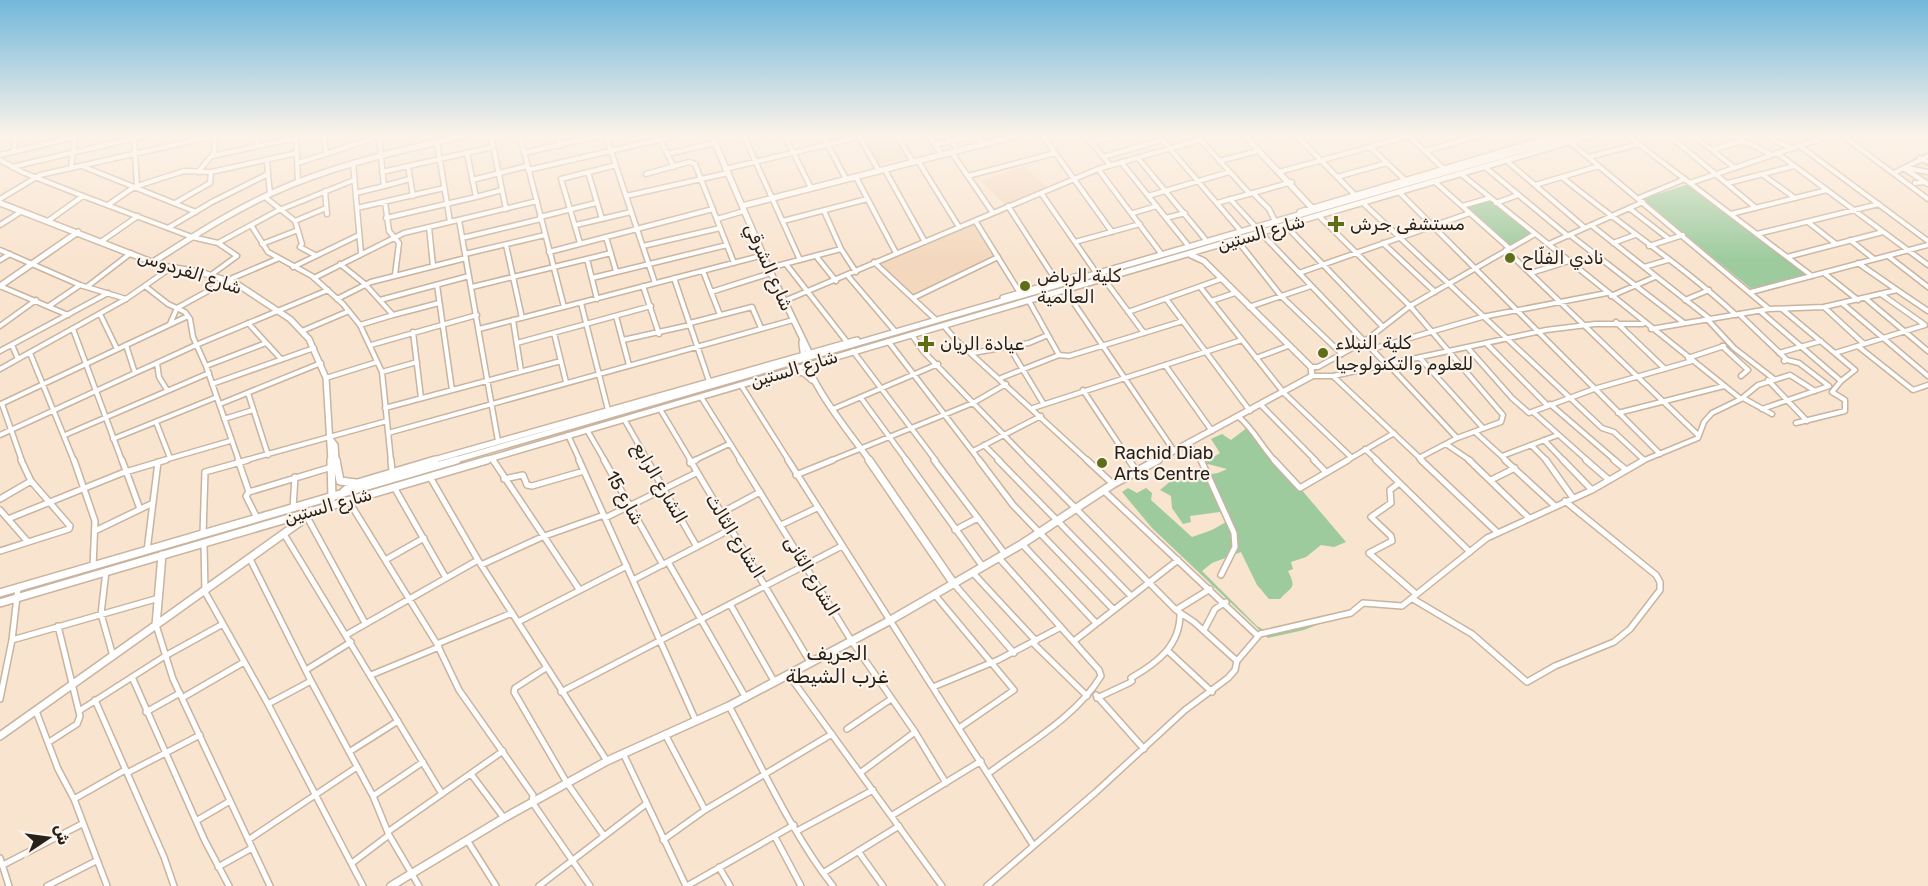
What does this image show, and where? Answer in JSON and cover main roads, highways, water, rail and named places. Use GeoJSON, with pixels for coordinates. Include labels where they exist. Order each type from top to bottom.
{"type":"FeatureCollection","features":[{"type":"Feature","properties":{"kind":"place","name":"مستشفى جرش"},"geometry":{"type":"Point","coordinates":[1336,224]}},
{"type":"Feature","properties":{"kind":"place","name":"نادي الفلّاح"},"geometry":{"type":"Point","coordinates":[1510,258]}},
{"type":"Feature","properties":{"kind":"place","name":"كلية الرباض العالمية"},"geometry":{"type":"Point","coordinates":[1025,286]}},
{"type":"Feature","properties":{"kind":"place","name":"عيادة الريان"},"geometry":{"type":"Point","coordinates":[926,344]}},
{"type":"Feature","properties":{"kind":"place","name":"كلية النبلاء للعلوم والتكنولوجيا"},"geometry":{"type":"Point","coordinates":[1323,353]}},
{"type":"Feature","properties":{"kind":"place","name":"Rachid Diab Arts Centre"},"geometry":{"type":"Point","coordinates":[1102,463]}},
{"type":"Feature","properties":{"kind":"district","name":"الجريف غرب الشيطة"},"geometry":{"type":"Point","coordinates":[837,664]}}]}
